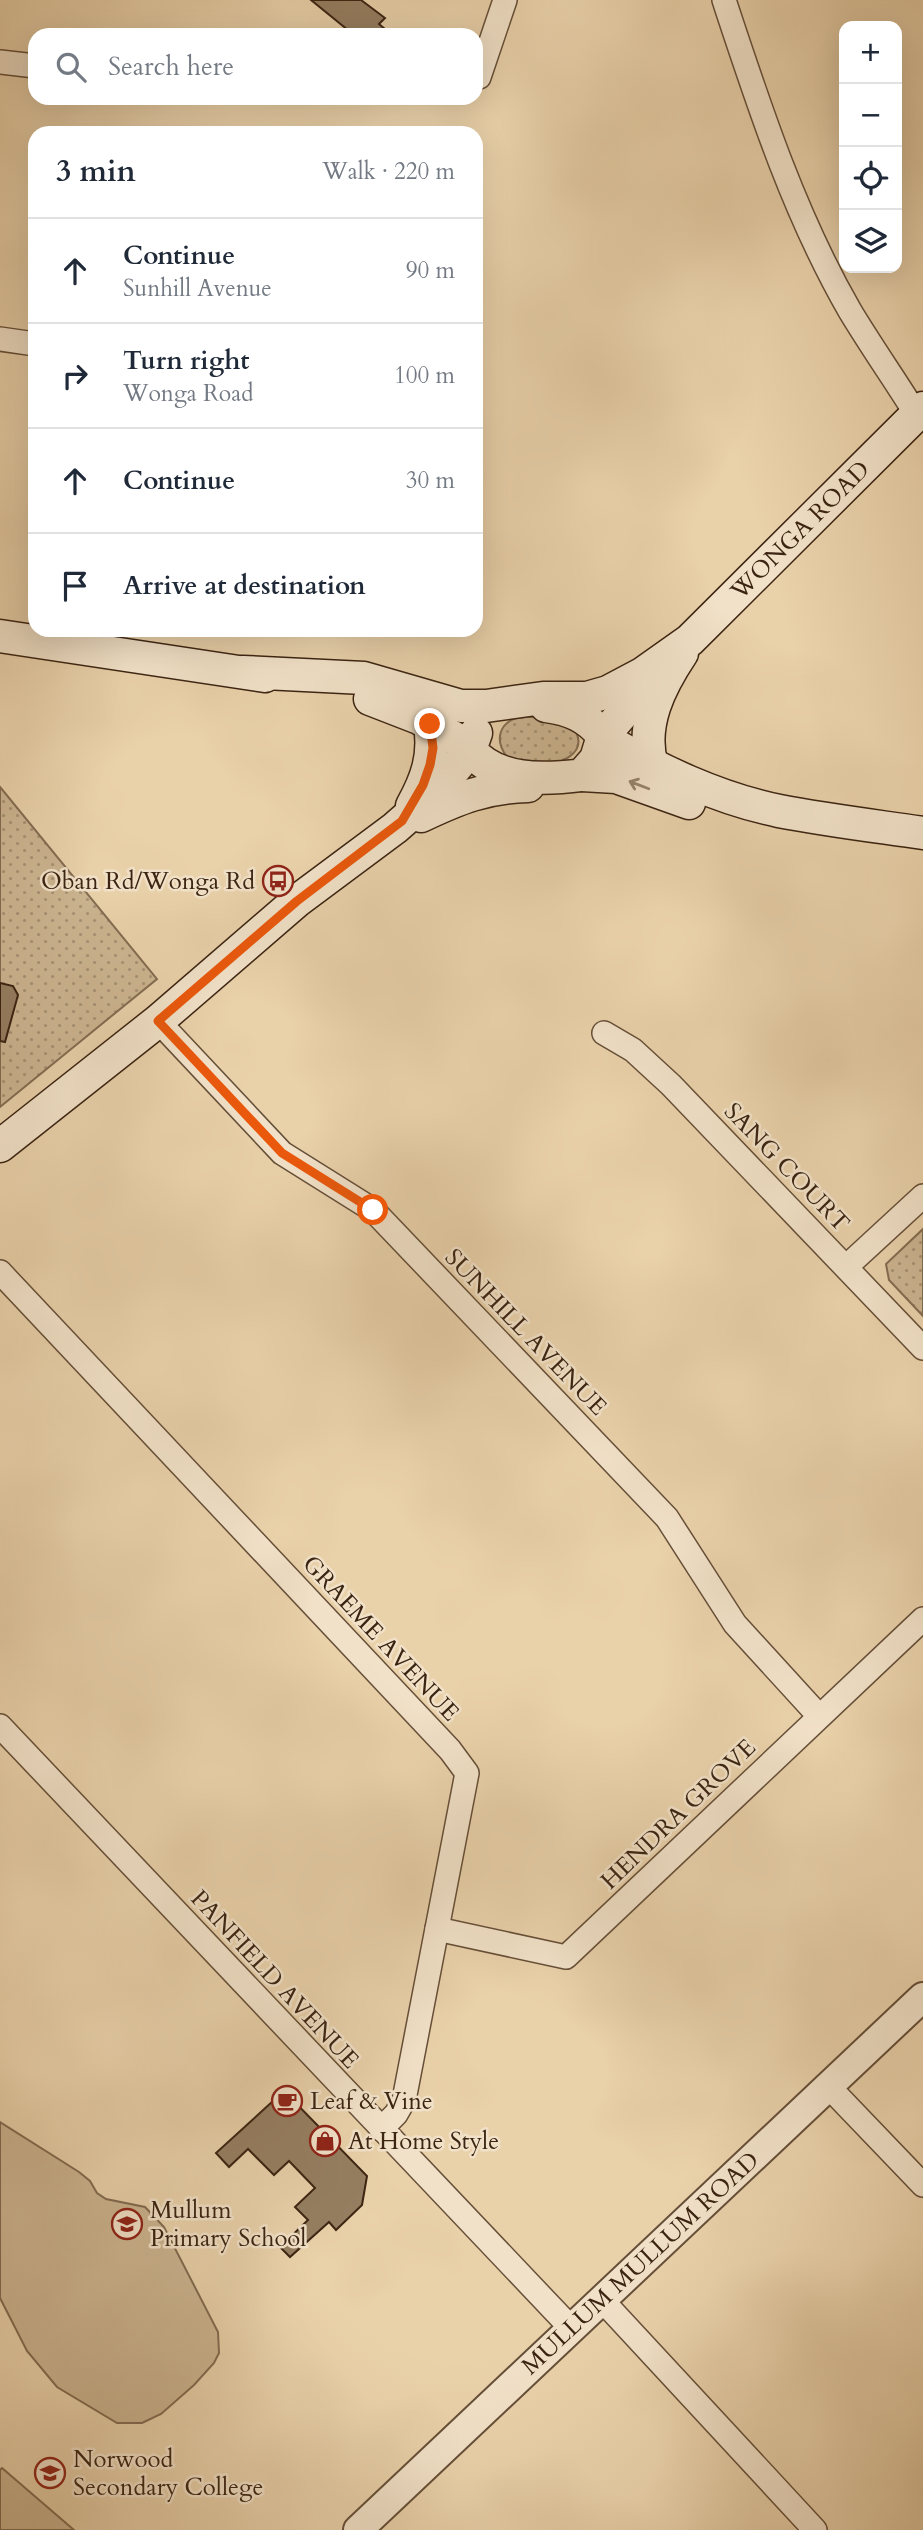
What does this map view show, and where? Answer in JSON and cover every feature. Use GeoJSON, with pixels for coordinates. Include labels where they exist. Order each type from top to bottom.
{"type":"FeatureCollection","features":[{"type":"Feature","properties":{"kind":"main road","name":"WONGA ROAD"},"geometry":{"type":"LineString","coordinates":[[683,646],[920,411]]}},
{"type":"Feature","properties":{"kind":"main road"},"geometry":{"type":"LineString","coordinates":[[0,636],[243,671],[358,695],[430,724],[470,748],[487,766],[509,775],[616,777],[679,801],[713,809],[777,810]]}},
{"type":"Feature","properties":{"kind":"main road"},"geometry":{"type":"LineString","coordinates":[[243,671],[352,676],[468,707],[535,698],[582,698],[603,694],[634,680],[683,646]]}},
{"type":"Feature","properties":{"kind":"main road"},"geometry":{"type":"LineString","coordinates":[[398,825],[475,792],[552,784],[580,775],[596,759],[604,738],[683,646]]}},
{"type":"Feature","properties":{"kind":"main road"},"geometry":{"type":"LineString","coordinates":[[652,766],[648,743],[656,699],[683,646]]}},
{"type":"Feature","properties":{"kind":"main road"},"geometry":{"type":"LineString","coordinates":[[0,1146],[158,1021],[297,901],[398,825],[435,793],[470,748],[480,726],[505,703],[569,710],[582,716],[604,738],[652,766],[696,785],[777,810],[923,833]]}},
{"type":"Feature","properties":{"kind":"main road"},"geometry":{"type":"LineString","coordinates":[[398,825],[423,785],[430,765],[433,748],[430,724]]}},
{"type":"Feature","properties":{"kind":"street"},"geometry":{"type":"LineString","coordinates":[[483,65],[505,0]]}},
{"type":"Feature","properties":{"kind":"street"},"geometry":{"type":"LineString","coordinates":[[724,0],[769,136],[808,225],[850,310],[920,411]]}},
{"type":"Feature","properties":{"kind":"street"},"geometry":{"type":"LineString","coordinates":[[0,62],[28,65]]}},
{"type":"Feature","properties":{"kind":"street"},"geometry":{"type":"LineString","coordinates":[[0,339],[28,343]]}},
{"type":"Feature","properties":{"kind":"street","name":"SUNHILL AVENUE"},"geometry":{"type":"LineString","coordinates":[[158,1021],[282,1153],[373,1210],[629,1478],[667,1518],[735,1624],[819,1716]]}},
{"type":"Feature","properties":{"kind":"street","name":"SANG COURT"},"geometry":{"type":"LineString","coordinates":[[604,1033],[633,1050],[671,1085],[923,1348]]}},
{"type":"Feature","properties":{"kind":"street"},"geometry":{"type":"LineString","coordinates":[[846,1267],[923,1196]]}},
{"type":"Feature","properties":{"kind":"street","name":"GRAEME AVENUE"},"geometry":{"type":"LineString","coordinates":[[0,1272],[460,1761],[467,1773],[404,2100],[396,2114],[381,2129]]}},
{"type":"Feature","properties":{"kind":"street","name":"HENDRA GROVE"},"geometry":{"type":"LineString","coordinates":[[437,1929],[566,1957],[923,1619]]}},
{"type":"Feature","properties":{"kind":"street","name":"PANFIELD AVENUE"},"geometry":{"type":"LineString","coordinates":[[0,1726],[570,2328]]}},
{"type":"Feature","properties":{"kind":"street","name":"MULLUM MULLUM ROAD"},"geometry":{"type":"LineString","coordinates":[[358,2530],[570,2328],[610,2309],[829,2087],[923,1997]]}},
{"type":"Feature","properties":{"kind":"street"},"geometry":{"type":"LineString","coordinates":[[829,2087],[923,2185]]}},
{"type":"Feature","properties":{"kind":"street"},"geometry":{"type":"LineString","coordinates":[[610,2309],[815,2530]]}},
{"type":"Feature","properties":{"kind":"shaded area"},"geometry":{"type":"Polygon","coordinates":[[[520,717],[546,717],[576,732],[578,747],[562,761],[546,765],[531,765],[507,757],[501,744],[501,732],[507,723],[520,717]]]}},
{"type":"Feature","properties":{"kind":"shaded area"},"geometry":{"type":"Polygon","coordinates":[[[0,787],[157,979],[0,1107],[0,787]]]}},
{"type":"Feature","properties":{"kind":"shaded area"},"geometry":{"type":"Polygon","coordinates":[[[923,1229],[923,1316],[889,1280],[886,1264],[923,1229]]]}},
{"type":"Feature","properties":{"kind":"shaded area"},"geometry":{"type":"Polygon","coordinates":[[[0,2122],[79,2172],[90,2181],[97,2193],[106,2199],[145,2207],[164,2227],[218,2332],[219,2353],[214,2363],[194,2385],[161,2414],[142,2423],[117,2423],[57,2387],[27,2351],[0,2298],[0,2122]]]}},
{"type":"Feature","properties":{"kind":"shaded area"},"geometry":{"type":"Polygon","coordinates":[[[2,2468],[74,2530],[0,2530],[2,2468]]]}},
{"type":"Feature","properties":{"kind":"building"},"geometry":{"type":"Polygon","coordinates":[[[311,0],[361,0],[385,18],[379,24],[384,28],[345,28],[311,0]]]}},
{"type":"Feature","properties":{"kind":"building"},"geometry":{"type":"Polygon","coordinates":[[[0,983],[13,986],[18,995],[5,1042],[0,1041],[0,983]]]}},
{"type":"Feature","properties":{"kind":"building"},"geometry":{"type":"Polygon","coordinates":[[[284,2091],[367,2176],[362,2205],[336,2230],[329,2222],[290,2257],[280,2247],[308,2220],[295,2207],[315,2188],[289,2161],[274,2175],[248,2149],[229,2167],[216,2153],[284,2091]]]}},
{"type":"Feature","properties":{"kind":"place","name":"Oban Rd/Wonga Rd"},"geometry":{"type":"Point","coordinates":[278,881]}},
{"type":"Feature","properties":{"kind":"place","name":"Leaf & Vine"},"geometry":{"type":"Point","coordinates":[287,2101]}},
{"type":"Feature","properties":{"kind":"place","name":"At Home Style"},"geometry":{"type":"Point","coordinates":[325,2141]}},
{"type":"Feature","properties":{"kind":"place","name":"Mullum Primary School"},"geometry":{"type":"Point","coordinates":[127,2224]}},
{"type":"Feature","properties":{"kind":"place","name":"Norwood Secondary College"},"geometry":{"type":"Point","coordinates":[50,2473]}},
{"type":"Feature","properties":{"kind":"route"},"geometry":{"type":"LineString","coordinates":[[373,1210],[282,1153],[158,1021],[297,901],[402,821],[423,785],[430,765],[433,748],[430,724]]}}]}
